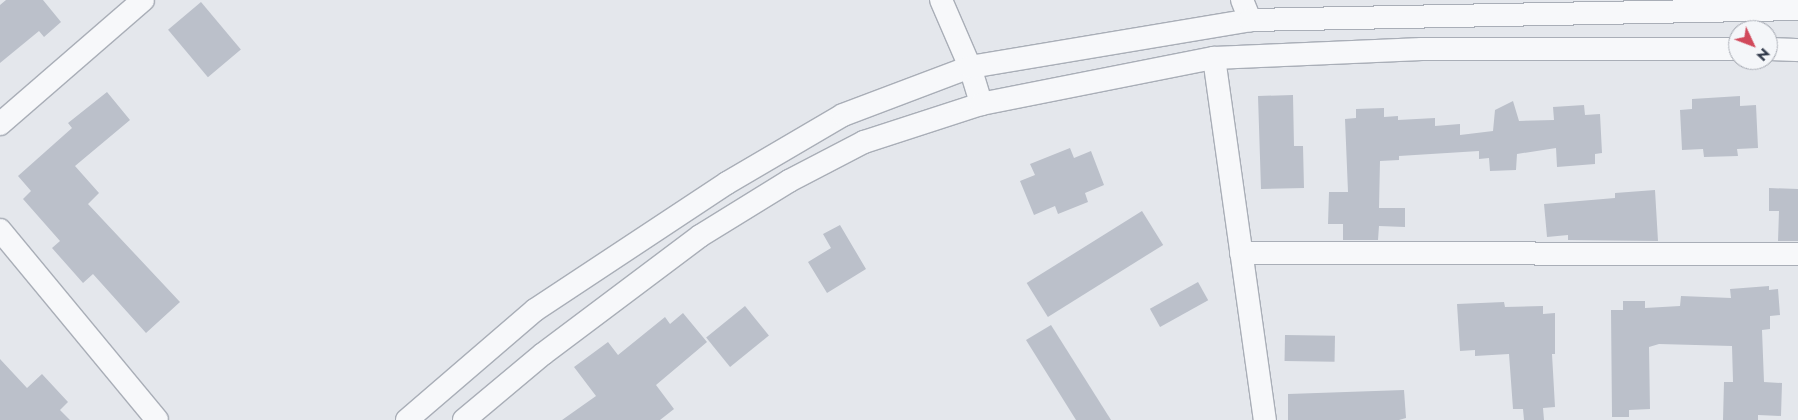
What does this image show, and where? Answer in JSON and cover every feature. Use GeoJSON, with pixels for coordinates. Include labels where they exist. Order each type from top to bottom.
{"type":"FeatureCollection","features":[{"type":"Feature","properties":{"kind":"street"},"geometry":{"type":"LineString","coordinates":[[0,124],[143,0]]}},
{"type":"Feature","properties":{"kind":"street"},"geometry":{"type":"LineString","coordinates":[[941,0],[970,67],[981,104]]}},
{"type":"Feature","properties":{"kind":"street"},"geometry":{"type":"LineString","coordinates":[[407,420],[535,310],[727,183],[843,115],[970,67],[1246,10],[1713,5],[1798,9]]}},
{"type":"Feature","properties":{"kind":"street"},"geometry":{"type":"LineString","coordinates":[[464,420],[543,354],[700,236],[789,181],[864,142],[981,104],[1214,58],[1422,49],[1728,49]]}},
{"type":"Feature","properties":{"kind":"street"},"geometry":{"type":"LineString","coordinates":[[1778,49],[1798,50]]}},
{"type":"Feature","properties":{"kind":"street"},"geometry":{"type":"LineString","coordinates":[[1214,58],[1265,420]]}},
{"type":"Feature","properties":{"kind":"street"},"geometry":{"type":"LineString","coordinates":[[0,230],[157,420]]}},
{"type":"Feature","properties":{"kind":"street"},"geometry":{"type":"LineString","coordinates":[[1241,253],[1798,254]]}},
{"type":"Feature","properties":{"kind":"building"},"geometry":{"type":"Polygon","coordinates":[[[6,0],[43,0],[61,22],[44,37],[39,31],[0,63],[0,5],[6,0]]]}},
{"type":"Feature","properties":{"kind":"building"},"geometry":{"type":"Polygon","coordinates":[[[201,2],[241,49],[208,77],[168,30],[201,2]]]}},
{"type":"Feature","properties":{"kind":"building"},"geometry":{"type":"Polygon","coordinates":[[[107,92],[130,120],[75,166],[99,193],[88,204],[180,302],[146,333],[93,274],[83,283],[52,248],[60,241],[23,199],[31,191],[18,176],[72,128],[68,123],[107,92]]]}},
{"type":"Feature","properties":{"kind":"building"},"geometry":{"type":"Polygon","coordinates":[[[1293,95],[1294,146],[1303,146],[1304,188],[1261,189],[1258,96],[1293,95]]]}},
{"type":"Feature","properties":{"kind":"building"},"geometry":{"type":"Polygon","coordinates":[[[1740,96],[1740,106],[1756,105],[1758,148],[1737,149],[1738,156],[1704,157],[1703,149],[1682,150],[1680,110],[1692,109],[1692,99],[1740,96]]]}},
{"type":"Feature","properties":{"kind":"building"},"geometry":{"type":"Polygon","coordinates":[[[1513,101],[1519,121],[1554,120],[1553,107],[1584,105],[1585,115],[1600,114],[1602,153],[1595,154],[1595,164],[1557,167],[1556,148],[1517,154],[1516,170],[1490,171],[1489,158],[1479,159],[1479,151],[1399,156],[1399,160],[1380,161],[1379,208],[1405,208],[1405,227],[1379,226],[1378,240],[1343,240],[1343,224],[1328,224],[1329,192],[1348,192],[1345,119],[1356,118],[1356,109],[1384,108],[1384,117],[1398,116],[1398,120],[1435,118],[1435,126],[1460,124],[1460,135],[1493,131],[1495,110],[1513,101]]]}},
{"type":"Feature","properties":{"kind":"building"},"geometry":{"type":"Polygon","coordinates":[[[1070,148],[1074,158],[1091,151],[1104,185],[1085,193],[1088,202],[1058,214],[1055,206],[1034,215],[1020,181],[1035,175],[1030,164],[1070,148]]]}},
{"type":"Feature","properties":{"kind":"building"},"geometry":{"type":"Polygon","coordinates":[[[1769,188],[1798,189],[1798,241],[1778,241],[1779,211],[1769,211],[1769,188]]]}},
{"type":"Feature","properties":{"kind":"building"},"geometry":{"type":"Polygon","coordinates":[[[1655,190],[1658,241],[1568,240],[1568,235],[1547,237],[1544,204],[1615,198],[1615,193],[1655,190]]]}},
{"type":"Feature","properties":{"kind":"building"},"geometry":{"type":"Polygon","coordinates":[[[1142,211],[1163,245],[1048,317],[1027,283],[1142,211]]]}},
{"type":"Feature","properties":{"kind":"building"},"geometry":{"type":"Polygon","coordinates":[[[840,225],[866,269],[827,293],[808,262],[831,248],[823,234],[840,225]]]}},
{"type":"Feature","properties":{"kind":"building"},"geometry":{"type":"Polygon","coordinates":[[[1198,282],[1208,300],[1160,327],[1150,309],[1198,282]]]}},
{"type":"Feature","properties":{"kind":"building"},"geometry":{"type":"Polygon","coordinates":[[[1769,286],[1769,290],[1778,289],[1780,315],[1770,316],[1770,329],[1762,330],[1764,382],[1782,383],[1781,416],[1758,415],[1758,420],[1723,420],[1724,382],[1733,382],[1732,346],[1659,344],[1649,347],[1650,409],[1629,410],[1629,417],[1612,417],[1611,310],[1623,310],[1623,301],[1645,301],[1645,308],[1680,306],[1681,296],[1731,298],[1730,289],[1769,286]]]}},
{"type":"Feature","properties":{"kind":"building"},"geometry":{"type":"Polygon","coordinates":[[[1504,302],[1505,307],[1543,306],[1543,314],[1555,313],[1555,354],[1552,354],[1555,407],[1543,408],[1544,420],[1524,420],[1523,409],[1513,409],[1509,354],[1475,356],[1475,350],[1460,351],[1457,304],[1504,302]]]}},
{"type":"Feature","properties":{"kind":"building"},"geometry":{"type":"Polygon","coordinates":[[[745,306],[769,336],[730,367],[706,337],[745,306]]]}},
{"type":"Feature","properties":{"kind":"building"},"geometry":{"type":"Polygon","coordinates":[[[683,313],[707,342],[656,385],[674,409],[660,420],[562,420],[596,396],[574,367],[608,342],[618,355],[665,317],[670,324],[683,313]]]}},
{"type":"Feature","properties":{"kind":"building"},"geometry":{"type":"Polygon","coordinates":[[[1051,325],[1111,420],[1076,420],[1026,340],[1051,325]]]}},
{"type":"Feature","properties":{"kind":"building"},"geometry":{"type":"Polygon","coordinates":[[[1285,335],[1335,336],[1335,362],[1285,361],[1285,335]]]}},
{"type":"Feature","properties":{"kind":"building"},"geometry":{"type":"Polygon","coordinates":[[[0,359],[27,388],[42,374],[68,402],[60,410],[70,420],[0,420],[0,359]]]}},
{"type":"Feature","properties":{"kind":"building"},"geometry":{"type":"Polygon","coordinates":[[[1404,390],[1406,418],[1399,420],[1288,420],[1288,394],[1404,390]]]}}]}
